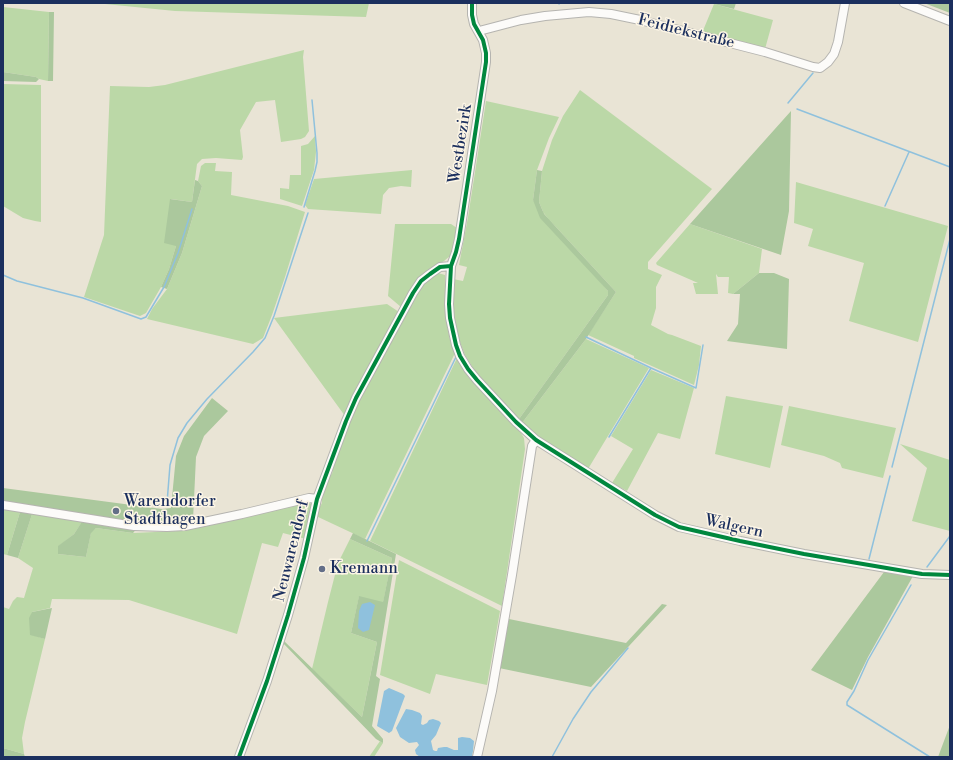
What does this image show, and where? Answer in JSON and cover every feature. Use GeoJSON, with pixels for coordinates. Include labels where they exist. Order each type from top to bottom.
{"type":"FeatureCollection","features":[{"type":"Feature","properties":{"kind":"street","name":"Westbezirk"},"geometry":{"type":"LineString","coordinates":[[472,3],[474,24],[483,40],[486,53],[486,62],[459,239],[456,252],[450,266],[450,318],[456,345],[460,356],[468,369],[516,422],[536,440]]}},
{"type":"Feature","properties":{"kind":"street","name":"Feidiekstraße"},"geometry":{"type":"LineString","coordinates":[[479,31],[521,20],[545,16],[589,12],[610,14],[640,20],[765,52],[820,68],[828,62],[834,54],[838,42],[845,3]]}},
{"type":"Feature","properties":{"kind":"street"},"geometry":{"type":"LineString","coordinates":[[904,3],[950,21]]}},
{"type":"Feature","properties":{"kind":"street","name":"Neuwarendorf"},"geometry":{"type":"LineString","coordinates":[[239,757],[267,681],[288,615],[304,558],[317,499],[346,421],[360,391],[421,281],[440,268],[450,266]]}},
{"type":"Feature","properties":{"kind":"street"},"geometry":{"type":"LineString","coordinates":[[477,757],[492,691],[532,446],[536,440]]}},
{"type":"Feature","properties":{"kind":"street","name":"Walgern"},"geometry":{"type":"LineString","coordinates":[[536,440],[655,515],[667,522],[686,529],[740,542],[811,556],[922,574],[950,575]]}},
{"type":"Feature","properties":{"kind":"street","name":"Neuwarendorf"},"geometry":{"type":"LineString","coordinates":[[3,505],[134,526],[167,527],[185,526],[309,498],[317,499]]}},
{"type":"Feature","properties":{"kind":"green space"},"geometry":{"type":"Polygon","coordinates":[[[95,3],[369,3],[366,17],[175,11],[95,3]]]}},
{"type":"Feature","properties":{"kind":"green space"},"geometry":{"type":"Polygon","coordinates":[[[714,3],[736,3],[734,9],[714,3]]]}},
{"type":"Feature","properties":{"kind":"green space"},"geometry":{"type":"Polygon","coordinates":[[[924,3],[950,3],[950,13],[924,3]]]}},
{"type":"Feature","properties":{"kind":"green space"},"geometry":{"type":"Polygon","coordinates":[[[714,4],[773,20],[765,49],[702,33],[714,4]]]}},
{"type":"Feature","properties":{"kind":"green space"},"geometry":{"type":"Polygon","coordinates":[[[3,7],[49,12],[48,81],[36,77],[3,72],[3,7]]]}},
{"type":"Feature","properties":{"kind":"green space"},"geometry":{"type":"Polygon","coordinates":[[[49,12],[54,12],[53,81],[48,81],[49,12]]]}},
{"type":"Feature","properties":{"kind":"green space"},"geometry":{"type":"Polygon","coordinates":[[[304,50],[303,57],[309,131],[305,137],[281,142],[275,100],[256,102],[240,130],[242,160],[216,158],[202,159],[197,164],[192,202],[171,199],[176,246],[169,269],[161,287],[146,313],[140,316],[84,297],[104,235],[110,86],[149,87],[165,85],[304,50]]]}},
{"type":"Feature","properties":{"kind":"green space"},"geometry":{"type":"Polygon","coordinates":[[[3,72],[36,77],[39,79],[36,82],[3,81],[3,72]]]}},
{"type":"Feature","properties":{"kind":"green space"},"geometry":{"type":"Polygon","coordinates":[[[3,84],[41,85],[41,222],[23,218],[3,206],[3,84]]]}},
{"type":"Feature","properties":{"kind":"green space"},"geometry":{"type":"Polygon","coordinates":[[[580,90],[712,189],[648,262],[648,269],[662,275],[656,287],[656,308],[651,325],[668,334],[701,346],[699,365],[694,385],[588,335],[616,292],[544,214],[539,202],[542,171],[552,140],[563,116],[580,90]]]}},
{"type":"Feature","properties":{"kind":"green space"},"geometry":{"type":"Polygon","coordinates":[[[486,101],[559,117],[537,170],[533,200],[608,291],[608,295],[519,419],[475,371],[465,355],[458,337],[454,318],[452,290],[453,279],[463,281],[467,267],[459,265],[486,101]]]}},
{"type":"Feature","properties":{"kind":"green space"},"geometry":{"type":"Polygon","coordinates":[[[791,111],[789,211],[781,255],[690,224],[791,111]]]}},
{"type":"Feature","properties":{"kind":"green space"},"geometry":{"type":"Polygon","coordinates":[[[315,136],[316,152],[314,170],[302,206],[280,199],[280,188],[289,189],[290,175],[301,175],[301,146],[308,144],[315,136]]]}},
{"type":"Feature","properties":{"kind":"green space"},"geometry":{"type":"Polygon","coordinates":[[[205,163],[216,163],[215,171],[232,172],[231,195],[288,206],[305,212],[285,277],[263,338],[253,344],[147,319],[152,309],[167,289],[182,253],[202,186],[198,181],[201,166],[205,163]]]}},
{"type":"Feature","properties":{"kind":"green space"},"geometry":{"type":"Polygon","coordinates":[[[412,170],[411,187],[401,186],[389,188],[383,195],[381,214],[308,209],[305,205],[314,179],[412,170]]]}},
{"type":"Feature","properties":{"kind":"green space"},"geometry":{"type":"Polygon","coordinates":[[[537,170],[542,171],[539,202],[544,214],[616,292],[586,339],[522,423],[519,419],[608,295],[608,291],[540,218],[533,200],[537,170]]]}},
{"type":"Feature","properties":{"kind":"green space"},"geometry":{"type":"Polygon","coordinates":[[[195,180],[202,186],[182,253],[167,289],[161,287],[169,269],[176,246],[164,243],[170,199],[192,202],[195,180]]]}},
{"type":"Feature","properties":{"kind":"green space"},"geometry":{"type":"Polygon","coordinates":[[[796,182],[948,226],[918,342],[849,321],[864,263],[808,246],[813,229],[794,223],[796,182]]]}},
{"type":"Feature","properties":{"kind":"green space"},"geometry":{"type":"Polygon","coordinates":[[[395,224],[451,224],[457,228],[453,251],[450,256],[427,271],[418,279],[409,291],[401,307],[388,296],[395,224]]]}},
{"type":"Feature","properties":{"kind":"green space"},"geometry":{"type":"Polygon","coordinates":[[[690,224],[762,249],[759,273],[733,294],[728,293],[729,277],[718,277],[716,274],[718,294],[696,294],[693,283],[698,283],[657,265],[656,263],[690,224]]]}},
{"type":"Feature","properties":{"kind":"green space"},"geometry":{"type":"Polygon","coordinates":[[[438,273],[445,275],[446,319],[450,340],[455,353],[365,539],[316,516],[317,512],[322,503],[322,497],[329,475],[332,474],[333,465],[359,400],[422,285],[438,273]]]}},
{"type":"Feature","properties":{"kind":"green space"},"geometry":{"type":"Polygon","coordinates":[[[759,273],[774,273],[789,279],[787,349],[727,341],[738,324],[740,294],[733,294],[759,273]]]}},
{"type":"Feature","properties":{"kind":"green space"},"geometry":{"type":"Polygon","coordinates":[[[387,304],[399,312],[345,416],[274,318],[387,304]]]}},
{"type":"Feature","properties":{"kind":"green space"},"geometry":{"type":"Polygon","coordinates":[[[586,339],[649,368],[588,469],[535,434],[522,423],[586,339]]]}},
{"type":"Feature","properties":{"kind":"green space"},"geometry":{"type":"Polygon","coordinates":[[[457,358],[469,378],[524,438],[525,449],[502,606],[370,541],[457,358]]]}},
{"type":"Feature","properties":{"kind":"green space"},"geometry":{"type":"Polygon","coordinates":[[[651,370],[694,388],[680,439],[658,433],[627,491],[612,483],[633,449],[611,436],[651,370]]]}},
{"type":"Feature","properties":{"kind":"green space"},"geometry":{"type":"Polygon","coordinates":[[[726,396],[783,406],[770,468],[715,454],[726,396]]]}},
{"type":"Feature","properties":{"kind":"green space"},"geometry":{"type":"Polygon","coordinates":[[[212,398],[228,411],[204,436],[196,457],[193,520],[169,524],[141,524],[133,533],[96,528],[91,533],[86,557],[58,554],[58,546],[74,534],[83,520],[34,508],[18,558],[7,555],[20,512],[16,504],[3,502],[3,488],[162,509],[171,508],[176,456],[184,436],[212,398]]]}},
{"type":"Feature","properties":{"kind":"green space"},"geometry":{"type":"Polygon","coordinates":[[[789,406],[896,428],[883,478],[842,468],[840,463],[824,456],[781,445],[789,406]]]}},
{"type":"Feature","properties":{"kind":"green space"},"geometry":{"type":"Polygon","coordinates":[[[900,444],[950,460],[950,531],[912,521],[927,468],[900,444]]]}},
{"type":"Feature","properties":{"kind":"green space"},"geometry":{"type":"Polygon","coordinates":[[[309,502],[313,506],[306,539],[283,533],[278,547],[262,543],[237,634],[129,600],[52,599],[50,608],[32,612],[30,634],[45,639],[22,738],[24,754],[3,748],[3,607],[9,609],[17,597],[24,598],[33,568],[18,558],[32,514],[82,522],[74,534],[59,546],[58,554],[86,557],[91,532],[96,528],[133,533],[178,531],[309,502]]]}},
{"type":"Feature","properties":{"kind":"green space"},"geometry":{"type":"Polygon","coordinates":[[[3,509],[20,512],[7,555],[3,554],[3,509]]]}},
{"type":"Feature","properties":{"kind":"green space"},"geometry":{"type":"Polygon","coordinates":[[[353,533],[396,554],[376,676],[380,679],[372,726],[383,739],[383,743],[376,739],[281,641],[282,639],[362,717],[377,642],[351,633],[359,596],[383,602],[392,558],[350,539],[353,533]]]}},
{"type":"Feature","properties":{"kind":"green space"},"geometry":{"type":"Polygon","coordinates":[[[350,539],[392,558],[383,603],[359,597],[351,633],[377,642],[362,717],[312,669],[338,563],[350,539]]]}},
{"type":"Feature","properties":{"kind":"green space"},"geometry":{"type":"Polygon","coordinates":[[[399,560],[500,611],[487,685],[436,674],[430,694],[380,675],[399,560]]]}},
{"type":"Feature","properties":{"kind":"green space"},"geometry":{"type":"Polygon","coordinates":[[[884,572],[913,576],[868,657],[852,690],[811,670],[884,572]]]}},
{"type":"Feature","properties":{"kind":"green space"},"geometry":{"type":"Polygon","coordinates":[[[662,604],[667,605],[591,687],[499,668],[509,619],[626,643],[662,604]]]}},
{"type":"Feature","properties":{"kind":"green space"},"geometry":{"type":"Polygon","coordinates":[[[52,608],[45,639],[30,635],[29,618],[32,612],[52,608]]]}},
{"type":"Feature","properties":{"kind":"green space"},"geometry":{"type":"Polygon","coordinates":[[[950,725],[950,757],[938,757],[950,725]]]}},
{"type":"Feature","properties":{"kind":"green space"},"geometry":{"type":"Polygon","coordinates":[[[380,741],[383,743],[374,757],[369,757],[380,741]]]}},
{"type":"Feature","properties":{"kind":"green space"},"geometry":{"type":"Polygon","coordinates":[[[3,748],[24,754],[25,757],[3,757],[3,748]]]}},
{"type":"Feature","properties":{"kind":"water"},"geometry":{"type":"Polygon","coordinates":[[[370,602],[375,605],[369,630],[363,632],[358,628],[359,611],[362,604],[370,602]]]}},
{"type":"Feature","properties":{"kind":"water"},"geometry":{"type":"Polygon","coordinates":[[[389,688],[405,696],[392,731],[389,733],[377,726],[384,691],[389,688]]]}},
{"type":"Feature","properties":{"kind":"water"},"geometry":{"type":"Polygon","coordinates":[[[406,709],[420,713],[422,716],[421,724],[423,725],[429,720],[433,719],[441,723],[436,735],[431,741],[433,750],[437,751],[438,748],[447,747],[458,750],[458,738],[470,738],[474,741],[472,757],[420,757],[416,754],[415,750],[419,745],[417,742],[409,743],[400,737],[396,728],[406,709]]]}},
{"type":"Feature","properties":{"kind":"waterway"},"geometry":{"type":"LineString","coordinates":[[788,103],[813,73]]}},
{"type":"Feature","properties":{"kind":"waterway"},"geometry":{"type":"LineString","coordinates":[[304,207],[317,162],[312,100]]}},
{"type":"Feature","properties":{"kind":"waterway"},"geometry":{"type":"LineString","coordinates":[[797,109],[950,167]]}},
{"type":"Feature","properties":{"kind":"waterway"},"geometry":{"type":"LineString","coordinates":[[885,206],[909,152]]}},
{"type":"Feature","properties":{"kind":"waterway"},"geometry":{"type":"LineString","coordinates":[[3,275],[17,281],[83,298],[141,319],[146,317],[164,287],[178,253],[192,209]]}},
{"type":"Feature","properties":{"kind":"waterway"},"geometry":{"type":"LineString","coordinates":[[167,503],[170,465],[178,438],[187,423],[207,399],[265,338],[274,316],[308,213]]}},
{"type":"Feature","properties":{"kind":"waterway"},"geometry":{"type":"LineString","coordinates":[[892,467],[950,239]]}},
{"type":"Feature","properties":{"kind":"waterway"},"geometry":{"type":"LineString","coordinates":[[586,337],[696,388],[703,345]]}},
{"type":"Feature","properties":{"kind":"waterway"},"geometry":{"type":"LineString","coordinates":[[367,541],[456,357]]}},
{"type":"Feature","properties":{"kind":"waterway"},"geometry":{"type":"LineString","coordinates":[[609,437],[651,368]]}},
{"type":"Feature","properties":{"kind":"waterway"},"geometry":{"type":"LineString","coordinates":[[869,559],[890,476]]}},
{"type":"Feature","properties":{"kind":"waterway"},"geometry":{"type":"LineString","coordinates":[[927,567],[950,536]]}},
{"type":"Feature","properties":{"kind":"waterway"},"geometry":{"type":"LineString","coordinates":[[911,585],[868,660],[854,691],[847,702],[847,705],[930,757]]}},
{"type":"Feature","properties":{"kind":"waterway"},"geometry":{"type":"LineString","coordinates":[[552,757],[573,719],[591,692],[628,648]]}},
{"type":"Feature","properties":{"kind":"cycle path"},"geometry":{"type":"LineString","coordinates":[[472,3],[474,24],[483,40],[486,53],[486,62],[459,239],[451,266],[449,304],[450,318],[460,356],[477,380],[516,422],[536,440],[655,515],[679,527],[804,554],[922,574],[950,575]]}},
{"type":"Feature","properties":{"kind":"cycle path"},"geometry":{"type":"LineString","coordinates":[[239,757],[267,681],[288,615],[304,558],[317,499],[346,421],[356,398],[421,281],[440,267],[451,266]]}},
{"type":"Feature","properties":{"kind":"place","name":"Warendorfer Stadthagen"},"geometry":{"type":"Point","coordinates":[116,511]}},
{"type":"Feature","properties":{"kind":"place","name":"Kremann"},"geometry":{"type":"Point","coordinates":[322,569]}}]}
